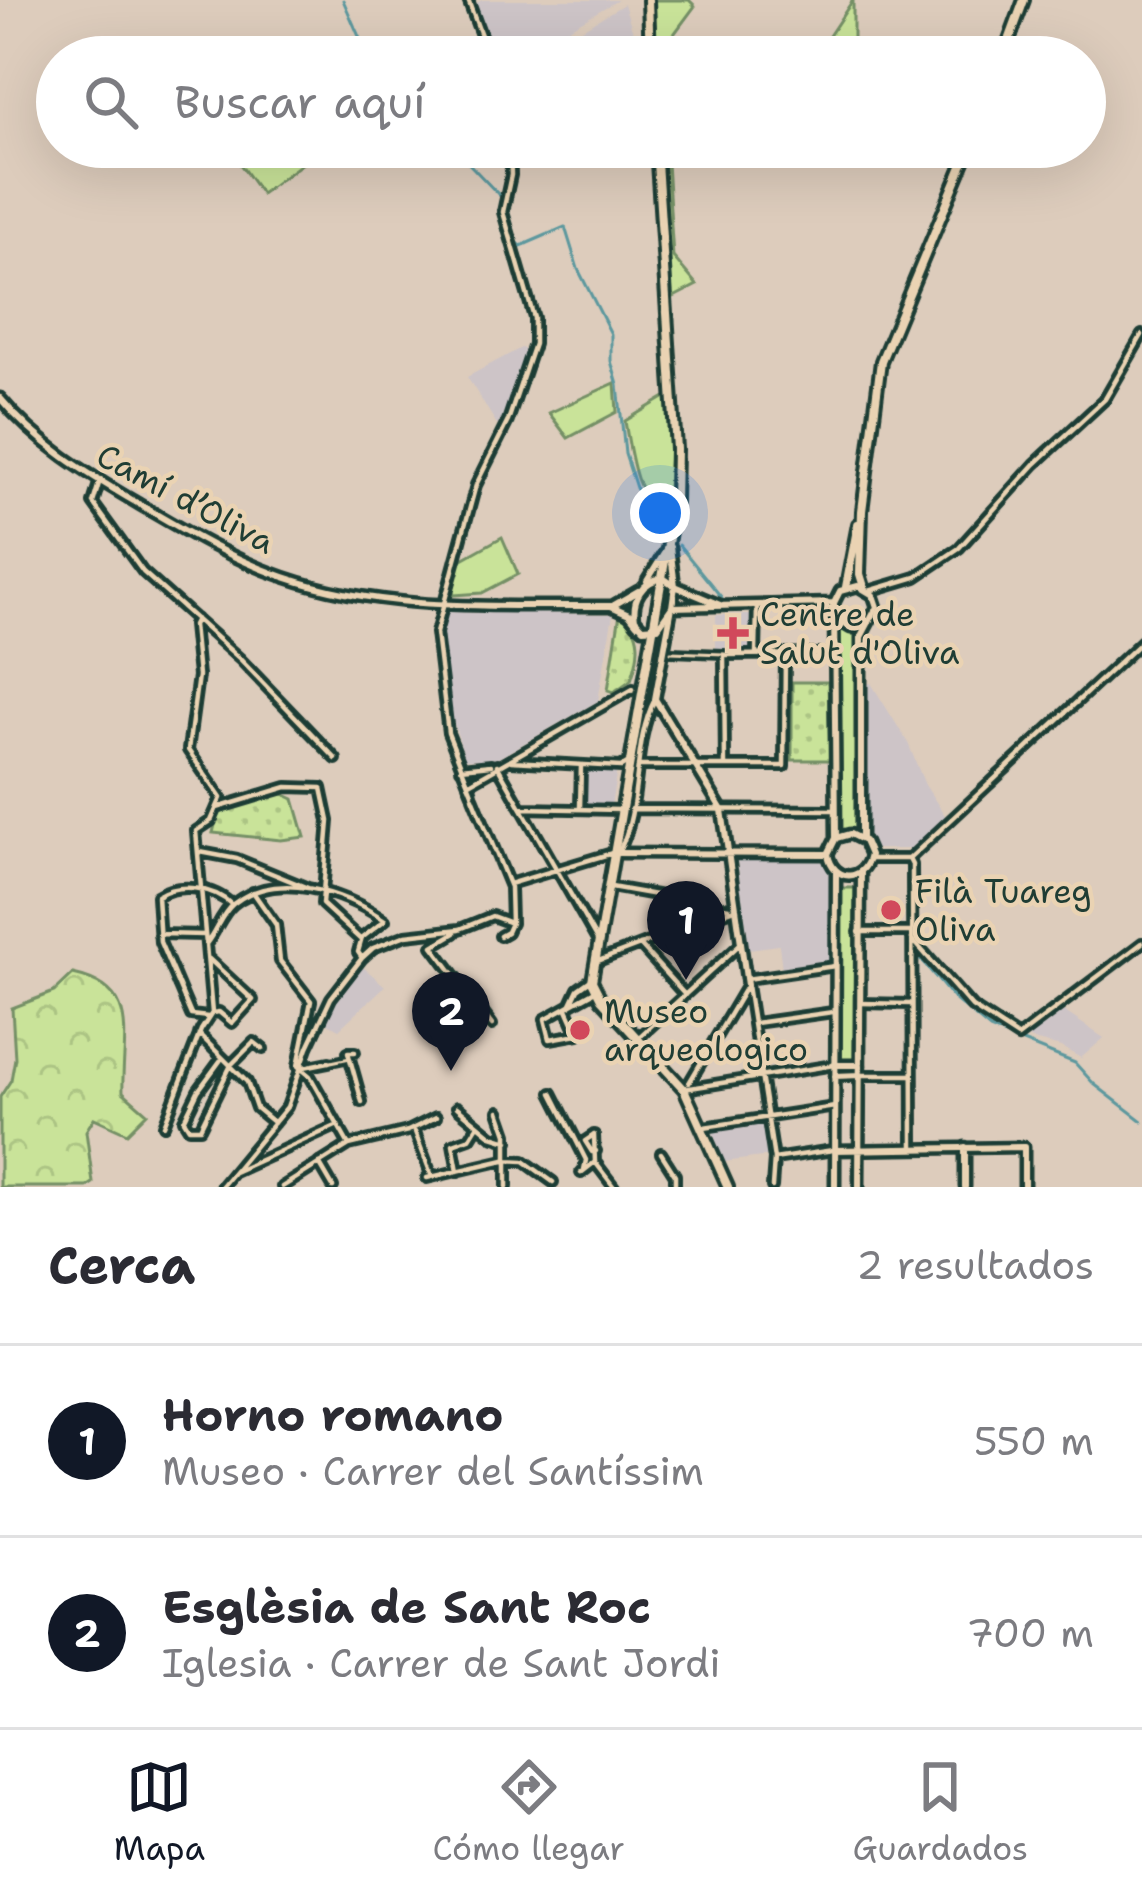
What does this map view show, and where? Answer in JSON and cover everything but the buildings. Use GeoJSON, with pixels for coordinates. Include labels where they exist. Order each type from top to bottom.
{"type":"FeatureCollection","features":[{"type":"Feature","properties":{"kind":"main road"},"geometry":{"type":"LineString","coordinates":[[1011,36],[1024,0]]}},
{"type":"Feature","properties":{"kind":"main road"},"geometry":{"type":"LineString","coordinates":[[646,4],[648,36]]}},
{"type":"Feature","properties":{"kind":"main road"},"geometry":{"type":"LineString","coordinates":[[657,168],[676,449],[670,543],[592,993],[686,1088],[728,1187]]}},
{"type":"Feature","properties":{"kind":"main road"},"geometry":{"type":"LineString","coordinates":[[846,587],[862,511],[881,361],[961,168]]}},
{"type":"Feature","properties":{"kind":"main road"},"geometry":{"type":"LineString","coordinates":[[862,511],[860,574],[866,589]]}},
{"type":"Feature","properties":{"kind":"street"},"geometry":{"type":"LineString","coordinates":[[468,0],[481,36]]}},
{"type":"Feature","properties":{"kind":"street"},"geometry":{"type":"LineString","coordinates":[[500,936],[511,923],[509,884],[445,722],[436,640],[476,485],[508,421],[534,344],[534,318],[503,212],[512,168]]}},
{"type":"Feature","properties":{"kind":"street"},"geometry":{"type":"LineString","coordinates":[[828,854],[836,838],[834,603],[846,587],[866,589],[916,577],[959,548],[1026,474],[1105,399],[1142,334]]}},
{"type":"Feature","properties":{"kind":"street","name":"Camí d’Oliva"},"geometry":{"type":"LineString","coordinates":[[0,398],[46,445],[100,480],[210,545],[284,577],[345,594],[443,604],[611,606]]}},
{"type":"Feature","properties":{"kind":"street"},"geometry":{"type":"LineString","coordinates":[[100,480],[92,497],[94,507],[136,565],[336,759]]}},
{"type":"Feature","properties":{"kind":"street"},"geometry":{"type":"LineString","coordinates":[[634,764],[655,699],[672,608],[675,573],[670,543]]}},
{"type":"Feature","properties":{"kind":"street"},"geometry":{"type":"LineString","coordinates":[[637,624],[634,609],[642,588],[670,543]]}},
{"type":"Feature","properties":{"kind":"street"},"geometry":{"type":"LineString","coordinates":[[675,573],[692,591]]}},
{"type":"Feature","properties":{"kind":"street"},"geometry":{"type":"LineString","coordinates":[[611,606],[663,578],[728,606]]}},
{"type":"Feature","properties":{"kind":"street"},"geometry":{"type":"LineString","coordinates":[[860,1187],[860,873],[870,859],[861,838],[861,636],[877,608],[866,589]]}},
{"type":"Feature","properties":{"kind":"street"},"geometry":{"type":"LineString","coordinates":[[611,606],[625,611],[637,624],[654,629],[672,608],[834,603]]}},
{"type":"Feature","properties":{"kind":"street"},"geometry":{"type":"LineString","coordinates":[[757,606],[757,654]]}},
{"type":"Feature","properties":{"kind":"street"},"geometry":{"type":"LineString","coordinates":[[836,617],[850,628],[868,624]]}},
{"type":"Feature","properties":{"kind":"street"},"geometry":{"type":"LineString","coordinates":[[164,1126],[210,1015],[196,831],[211,820],[220,798],[188,750],[198,682],[196,619]]}},
{"type":"Feature","properties":{"kind":"street"},"geometry":{"type":"LineString","coordinates":[[870,859],[909,859],[1142,641]]}},
{"type":"Feature","properties":{"kind":"street"},"geometry":{"type":"LineString","coordinates":[[670,652],[835,654]]}},
{"type":"Feature","properties":{"kind":"street"},"geometry":{"type":"LineString","coordinates":[[509,760],[621,767],[784,766],[785,654]]}},
{"type":"Feature","properties":{"kind":"street"},"geometry":{"type":"LineString","coordinates":[[725,655],[725,766]]}},
{"type":"Feature","properties":{"kind":"street"},"geometry":{"type":"LineString","coordinates":[[468,784],[633,689]]}},
{"type":"Feature","properties":{"kind":"street"},"geometry":{"type":"LineString","coordinates":[[655,699],[722,810],[774,1159],[772,1187]]}},
{"type":"Feature","properties":{"kind":"street"},"geometry":{"type":"LineString","coordinates":[[461,768],[497,765]]}},
{"type":"Feature","properties":{"kind":"street"},"geometry":{"type":"LineString","coordinates":[[497,765],[598,942]]}},
{"type":"Feature","properties":{"kind":"street"},"geometry":{"type":"LineString","coordinates":[[580,809],[581,765]]}},
{"type":"Feature","properties":{"kind":"street"},"geometry":{"type":"LineString","coordinates":[[217,808],[286,787],[322,788],[329,821],[323,906],[361,940]]}},
{"type":"Feature","properties":{"kind":"street"},"geometry":{"type":"LineString","coordinates":[[522,808],[836,810]]}},
{"type":"Feature","properties":{"kind":"street"},"geometry":{"type":"LineString","coordinates":[[836,838],[850,834],[861,838]]}},
{"type":"Feature","properties":{"kind":"street"},"geometry":{"type":"LineString","coordinates":[[509,884],[618,852],[828,854]]}},
{"type":"Feature","properties":{"kind":"street"},"geometry":{"type":"LineString","coordinates":[[198,853],[235,858],[308,888]]}},
{"type":"Feature","properties":{"kind":"street"},"geometry":{"type":"LineString","coordinates":[[828,854],[836,872],[835,1187]]}},
{"type":"Feature","properties":{"kind":"street"},"geometry":{"type":"LineString","coordinates":[[909,859],[913,1147]]}},
{"type":"Feature","properties":{"kind":"street"},"geometry":{"type":"LineString","coordinates":[[836,872],[860,873]]}},
{"type":"Feature","properties":{"kind":"street"},"geometry":{"type":"LineString","coordinates":[[608,886],[735,909]]}},
{"type":"Feature","properties":{"kind":"street"},"geometry":{"type":"LineString","coordinates":[[208,958],[253,1000],[232,1023],[219,1012],[191,1015],[159,934],[158,894],[201,887],[232,905]]}},
{"type":"Feature","properties":{"kind":"street"},"geometry":{"type":"LineString","coordinates":[[159,934],[205,936],[215,932],[232,905],[254,892],[308,888],[332,892],[385,920],[361,940],[358,952],[362,958]]}},
{"type":"Feature","properties":{"kind":"street"},"geometry":{"type":"LineString","coordinates":[[254,892],[275,922],[279,959],[311,1003],[298,1064],[349,1145]]}},
{"type":"Feature","properties":{"kind":"street"},"geometry":{"type":"LineString","coordinates":[[714,906],[715,917]]}},
{"type":"Feature","properties":{"kind":"street"},"geometry":{"type":"LineString","coordinates":[[594,965],[735,909]]}},
{"type":"Feature","properties":{"kind":"street"},"geometry":{"type":"LineString","coordinates":[[492,1024],[433,946],[494,915],[511,923]]}},
{"type":"Feature","properties":{"kind":"street"},"geometry":{"type":"LineString","coordinates":[[221,1187],[290,1102],[308,1046],[331,998],[362,958],[373,948],[406,935],[460,929]]}},
{"type":"Feature","properties":{"kind":"street"},"geometry":{"type":"LineString","coordinates":[[205,936],[215,932]]}},
{"type":"Feature","properties":{"kind":"street"},"geometry":{"type":"LineString","coordinates":[[860,932],[912,936],[972,1007],[1018,1037],[1142,943]]}},
{"type":"Feature","properties":{"kind":"street"},"geometry":{"type":"LineString","coordinates":[[638,1038],[740,944]]}},
{"type":"Feature","properties":{"kind":"street"},"geometry":{"type":"LineString","coordinates":[[640,945],[685,994]]}},
{"type":"Feature","properties":{"kind":"street"},"geometry":{"type":"LineString","coordinates":[[686,1088],[746,982],[835,965]]}},
{"type":"Feature","properties":{"kind":"street"},"geometry":{"type":"LineString","coordinates":[[568,1007],[580,987],[592,979]]}},
{"type":"Feature","properties":{"kind":"street"},"geometry":{"type":"LineString","coordinates":[[580,987],[592,993]]}},
{"type":"Feature","properties":{"kind":"street"},"geometry":{"type":"LineString","coordinates":[[568,1007],[578,1034],[550,1039],[545,1019],[592,993]]}},
{"type":"Feature","properties":{"kind":"street"},"geometry":{"type":"LineString","coordinates":[[860,1003],[912,1004]]}},
{"type":"Feature","properties":{"kind":"street"},"geometry":{"type":"LineString","coordinates":[[755,1023],[835,1012]]}},
{"type":"Feature","properties":{"kind":"street"},"geometry":{"type":"LineString","coordinates":[[199,1034],[250,1085],[256,1108],[275,1124]]}},
{"type":"Feature","properties":{"kind":"street"},"geometry":{"type":"LineString","coordinates":[[220,1061],[190,1106],[183,1123],[189,1129],[200,1128],[231,1065],[254,1042],[263,1049]]}},
{"type":"Feature","properties":{"kind":"street"},"geometry":{"type":"LineString","coordinates":[[303,1068],[352,1055],[362,1102]]}},
{"type":"Feature","properties":{"kind":"street"},"geometry":{"type":"LineString","coordinates":[[686,1088],[860,1065]]}},
{"type":"Feature","properties":{"kind":"street"},"geometry":{"type":"LineString","coordinates":[[835,1076],[912,1075]]}},
{"type":"Feature","properties":{"kind":"street"},"geometry":{"type":"LineString","coordinates":[[551,1093],[586,1160],[583,1172],[600,1152]]}},
{"type":"Feature","properties":{"kind":"street"},"geometry":{"type":"LineString","coordinates":[[457,1107],[498,1140],[508,1141]]}},
{"type":"Feature","properties":{"kind":"street"},"geometry":{"type":"LineString","coordinates":[[702,1128],[835,1107]]}},
{"type":"Feature","properties":{"kind":"street"},"geometry":{"type":"LineString","coordinates":[[499,1111],[508,1141],[507,1187]]}},
{"type":"Feature","properties":{"kind":"street"},"geometry":{"type":"LineString","coordinates":[[282,1187],[349,1145],[413,1130],[436,1117]]}},
{"type":"Feature","properties":{"kind":"street"},"geometry":{"type":"LineString","coordinates":[[233,1172],[338,1125]]}},
{"type":"Feature","properties":{"kind":"street"},"geometry":{"type":"LineString","coordinates":[[459,1172],[454,1144],[470,1138],[478,1125]]}},
{"type":"Feature","properties":{"kind":"street"},"geometry":{"type":"LineString","coordinates":[[413,1130],[430,1178],[507,1160],[526,1162],[553,1182]]}},
{"type":"Feature","properties":{"kind":"street"},"geometry":{"type":"LineString","coordinates":[[774,1159],[859,1147],[1024,1147],[1024,1187]]}},
{"type":"Feature","properties":{"kind":"street"},"geometry":{"type":"LineString","coordinates":[[965,1147],[965,1187]]}},
{"type":"Feature","properties":{"kind":"street"},"geometry":{"type":"LineString","coordinates":[[661,1153],[674,1172],[675,1186]]}},
{"type":"Feature","properties":{"kind":"street"},"geometry":{"type":"LineString","coordinates":[[595,1162],[614,1187]]}},
{"type":"Feature","properties":{"kind":"street"},"geometry":{"type":"LineString","coordinates":[[320,1163],[333,1187]]}},
{"type":"Feature","properties":{"kind":"shaded area"},"geometry":{"type":"Polygon","coordinates":[[[482,0],[618,0],[555,36],[485,36],[473,5],[482,0]]]}},
{"type":"Feature","properties":{"kind":"shaded area"},"geometry":{"type":"Polygon","coordinates":[[[624,4],[634,36],[570,36],[624,4]]]}},
{"type":"Feature","properties":{"kind":"shaded area"},"geometry":{"type":"Polygon","coordinates":[[[521,348],[528,351],[500,429],[467,377],[521,348]]]}},
{"type":"Feature","properties":{"kind":"shaded area"},"geometry":{"type":"Polygon","coordinates":[[[447,612],[613,614],[598,701],[495,760],[465,759],[451,714],[442,635],[447,612]]]}},
{"type":"Feature","properties":{"kind":"shaded area","name":"Centre de Salut d'Oliva"},"geometry":{"type":"Polygon","coordinates":[[[716,615],[750,615],[750,650],[716,649],[716,615]]]}},
{"type":"Feature","properties":{"kind":"shaded area"},"geometry":{"type":"Polygon","coordinates":[[[871,683],[948,820],[909,849],[874,849],[866,835],[867,684],[871,683]]]}},
{"type":"Feature","properties":{"kind":"shaded area"},"geometry":{"type":"Polygon","coordinates":[[[585,769],[617,770],[611,805],[585,805],[585,769]]]}},
{"type":"Feature","properties":{"kind":"shaded area"},"geometry":{"type":"Polygon","coordinates":[[[737,860],[823,861],[830,873],[830,962],[782,969],[779,945],[749,949],[737,860]]]}},
{"type":"Feature","properties":{"kind":"shaded area"},"geometry":{"type":"Polygon","coordinates":[[[361,965],[385,986],[339,1029],[324,1021],[361,965]]]}},
{"type":"Feature","properties":{"kind":"shaded area"},"geometry":{"type":"Polygon","coordinates":[[[1059,1008],[1104,1038],[1081,1058],[1029,1039],[1029,1031],[1059,1008]]]}},
{"type":"Feature","properties":{"kind":"shaded area"},"geometry":{"type":"Polygon","coordinates":[[[765,1121],[769,1156],[724,1162],[711,1128],[765,1121]]]}},
{"type":"Feature","properties":{"kind":"green space"},"geometry":{"type":"Polygon","coordinates":[[[653,0],[689,0],[695,6],[673,36],[654,36],[653,0]]]}},
{"type":"Feature","properties":{"kind":"green space"},"geometry":{"type":"Polygon","coordinates":[[[853,0],[853,36],[829,36],[853,0]]]}},
{"type":"Feature","properties":{"kind":"green space"},"geometry":{"type":"Polygon","coordinates":[[[243,168],[296,168],[261,194],[243,168]]]}},
{"type":"Feature","properties":{"kind":"green space"},"geometry":{"type":"Polygon","coordinates":[[[662,168],[667,168],[673,257],[697,285],[671,296],[662,168]]]}},
{"type":"Feature","properties":{"kind":"green space"},"geometry":{"type":"Polygon","coordinates":[[[615,383],[617,412],[568,438],[549,413],[615,383]]]}},
{"type":"Feature","properties":{"kind":"green space"},"geometry":{"type":"Polygon","coordinates":[[[667,396],[666,527],[637,478],[625,421],[667,396]]]}},
{"type":"Feature","properties":{"kind":"green space"},"geometry":{"type":"Polygon","coordinates":[[[502,537],[518,574],[482,593],[454,595],[451,584],[459,561],[502,537]]]}},
{"type":"Feature","properties":{"kind":"green space"},"geometry":{"type":"Polygon","coordinates":[[[620,613],[633,627],[638,652],[631,680],[614,692],[608,690],[620,613]]]}},
{"type":"Feature","properties":{"kind":"green space"},"geometry":{"type":"Polygon","coordinates":[[[840,630],[858,633],[855,830],[841,829],[840,630]]]}},
{"type":"Feature","properties":{"kind":"green space"},"geometry":{"type":"Polygon","coordinates":[[[792,682],[828,682],[830,760],[792,760],[792,682]]]}},
{"type":"Feature","properties":{"kind":"green space"},"geometry":{"type":"Polygon","coordinates":[[[281,793],[294,799],[305,837],[281,840],[213,833],[219,809],[281,793]]]}},
{"type":"Feature","properties":{"kind":"green space"},"geometry":{"type":"Polygon","coordinates":[[[840,888],[855,888],[855,1060],[839,1061],[840,888]]]}},
{"type":"Feature","properties":{"kind":"green space"},"geometry":{"type":"Polygon","coordinates":[[[73,974],[95,981],[119,1004],[125,1035],[123,1092],[147,1113],[127,1133],[94,1118],[86,1131],[93,1183],[87,1187],[0,1187],[0,1097],[11,1080],[15,1058],[12,1008],[54,992],[73,974]]]}},
{"type":"Feature","properties":{"kind":"waterway"},"geometry":{"type":"LineString","coordinates":[[343,0],[359,36]]}},
{"type":"Feature","properties":{"kind":"waterway"},"geometry":{"type":"LineString","coordinates":[[473,168],[499,195]]}},
{"type":"Feature","properties":{"kind":"waterway"},"geometry":{"type":"LineString","coordinates":[[507,207],[521,246],[565,227],[578,269],[611,334],[625,454],[640,500],[663,529]]}},
{"type":"Feature","properties":{"kind":"waterway"},"geometry":{"type":"LineString","coordinates":[[679,545],[722,598]]}},
{"type":"Feature","properties":{"kind":"waterway"},"geometry":{"type":"LineString","coordinates":[[919,957],[953,998],[990,1029],[1075,1063],[1142,1121]]}},
{"type":"Feature","properties":{"kind":"place","name":"Centre de Salut d'Oliva"},"geometry":{"type":"Point","coordinates":[733,633]}},
{"type":"Feature","properties":{"kind":"place","name":"Filà Tuareg Oliva"},"geometry":{"type":"Point","coordinates":[891,910]}},
{"type":"Feature","properties":{"kind":"place","name":"Horno romano"},"geometry":{"type":"Point","coordinates":[686,980]}},
{"type":"Feature","properties":{"kind":"place","name":"Museo arqueologico"},"geometry":{"type":"Point","coordinates":[580,1030]}},
{"type":"Feature","properties":{"kind":"place","name":"Esglèsia de Sant Roc"},"geometry":{"type":"Point","coordinates":[451,1071]}}]}
